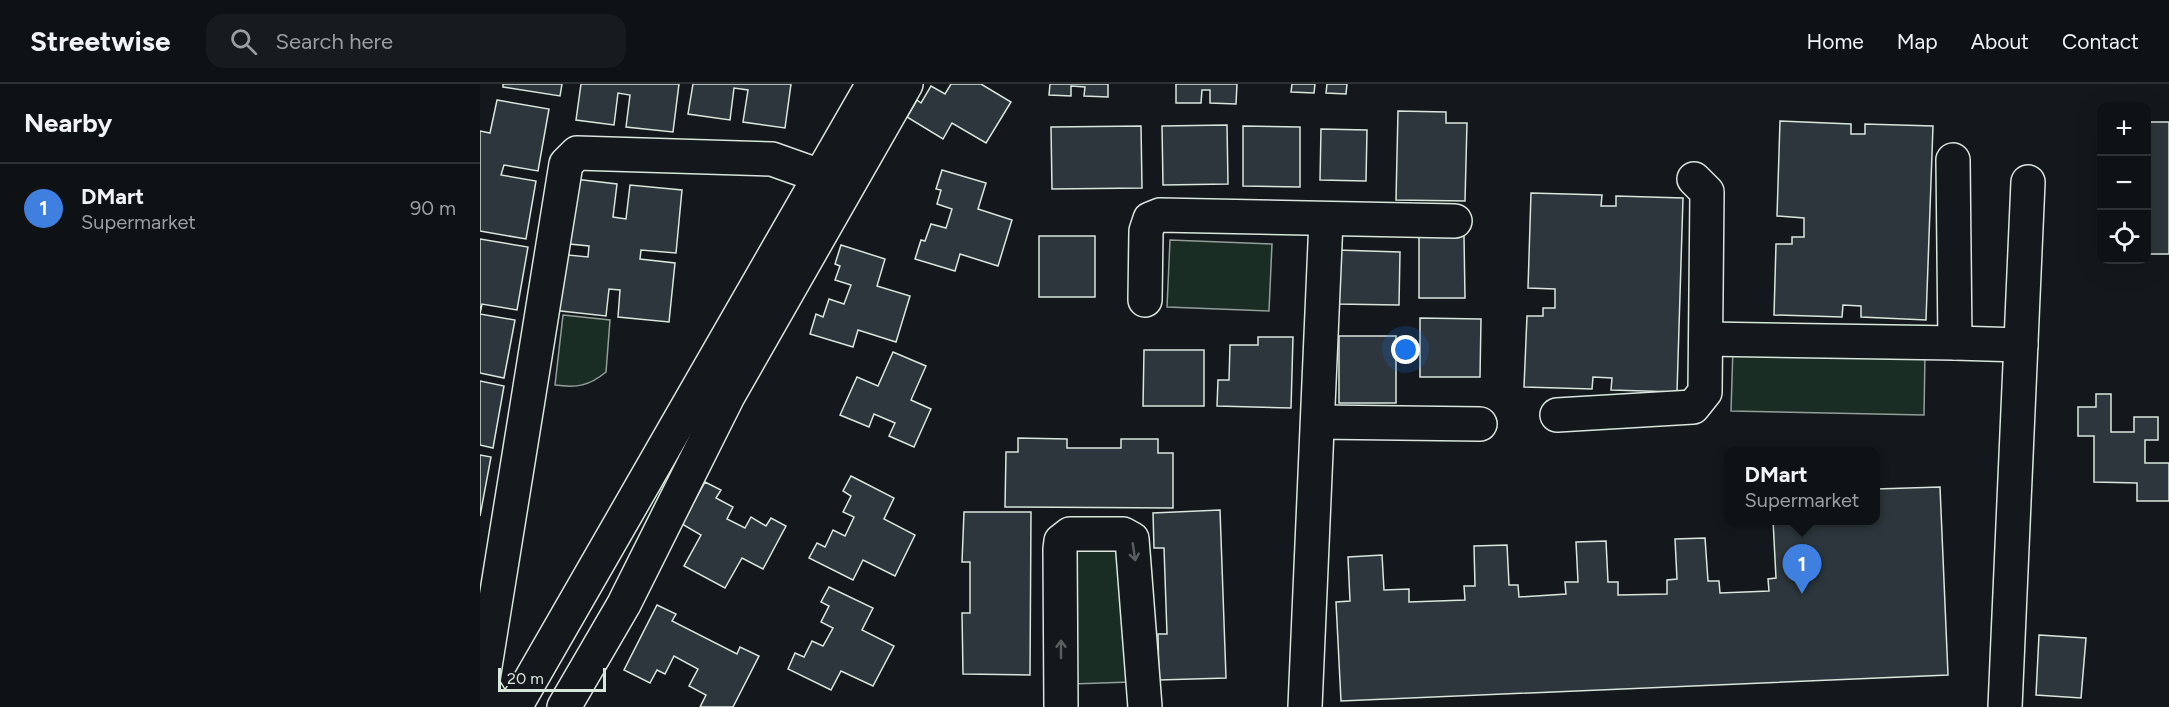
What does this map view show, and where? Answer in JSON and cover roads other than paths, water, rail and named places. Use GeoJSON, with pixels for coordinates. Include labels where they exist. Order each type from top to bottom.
{"type":"FeatureCollection","features":[{"type":"Feature","properties":{"kind":"street"},"geometry":{"type":"LineString","coordinates":[[515,707],[873,84]]}},
{"type":"Feature","properties":{"kind":"street"},"geometry":{"type":"LineString","coordinates":[[564,707],[624,604],[728,396],[906,84]]}},
{"type":"Feature","properties":{"kind":"street"},"geometry":{"type":"LineString","coordinates":[[487,693],[566,164],[577,153],[772,159],[820,176]]}},
{"type":"Feature","properties":{"kind":"street"},"geometry":{"type":"LineString","coordinates":[[1953,160],[1955,342]]}},
{"type":"Feature","properties":{"kind":"street"},"geometry":{"type":"LineString","coordinates":[[1557,415],[1693,407],[1705,392],[1707,192],[1694,179]]}},
{"type":"Feature","properties":{"kind":"street"},"geometry":{"type":"LineString","coordinates":[[2005,707],[2028,182]]}},
{"type":"Feature","properties":{"kind":"street"},"geometry":{"type":"LineString","coordinates":[[1145,300],[1146,231],[1150,219],[1160,215],[1455,221]]}},
{"type":"Feature","properties":{"kind":"street"},"geometry":{"type":"LineString","coordinates":[[1305,707],[1326,220]]}},
{"type":"Feature","properties":{"kind":"street"},"geometry":{"type":"LineString","coordinates":[[1706,339],[2021,345]]}},
{"type":"Feature","properties":{"kind":"street"},"geometry":{"type":"LineString","coordinates":[[1319,422],[1480,424]]}},
{"type":"Feature","properties":{"kind":"street"},"geometry":{"type":"LineString","coordinates":[[1061,707],[1060,549],[1061,541],[1070,534],[1123,534],[1132,539],[1145,707]]}},
{"type":"Feature","properties":{"kind":"place","name":"DMart"},"geometry":{"type":"Point","coordinates":[1802,594]}}]}
